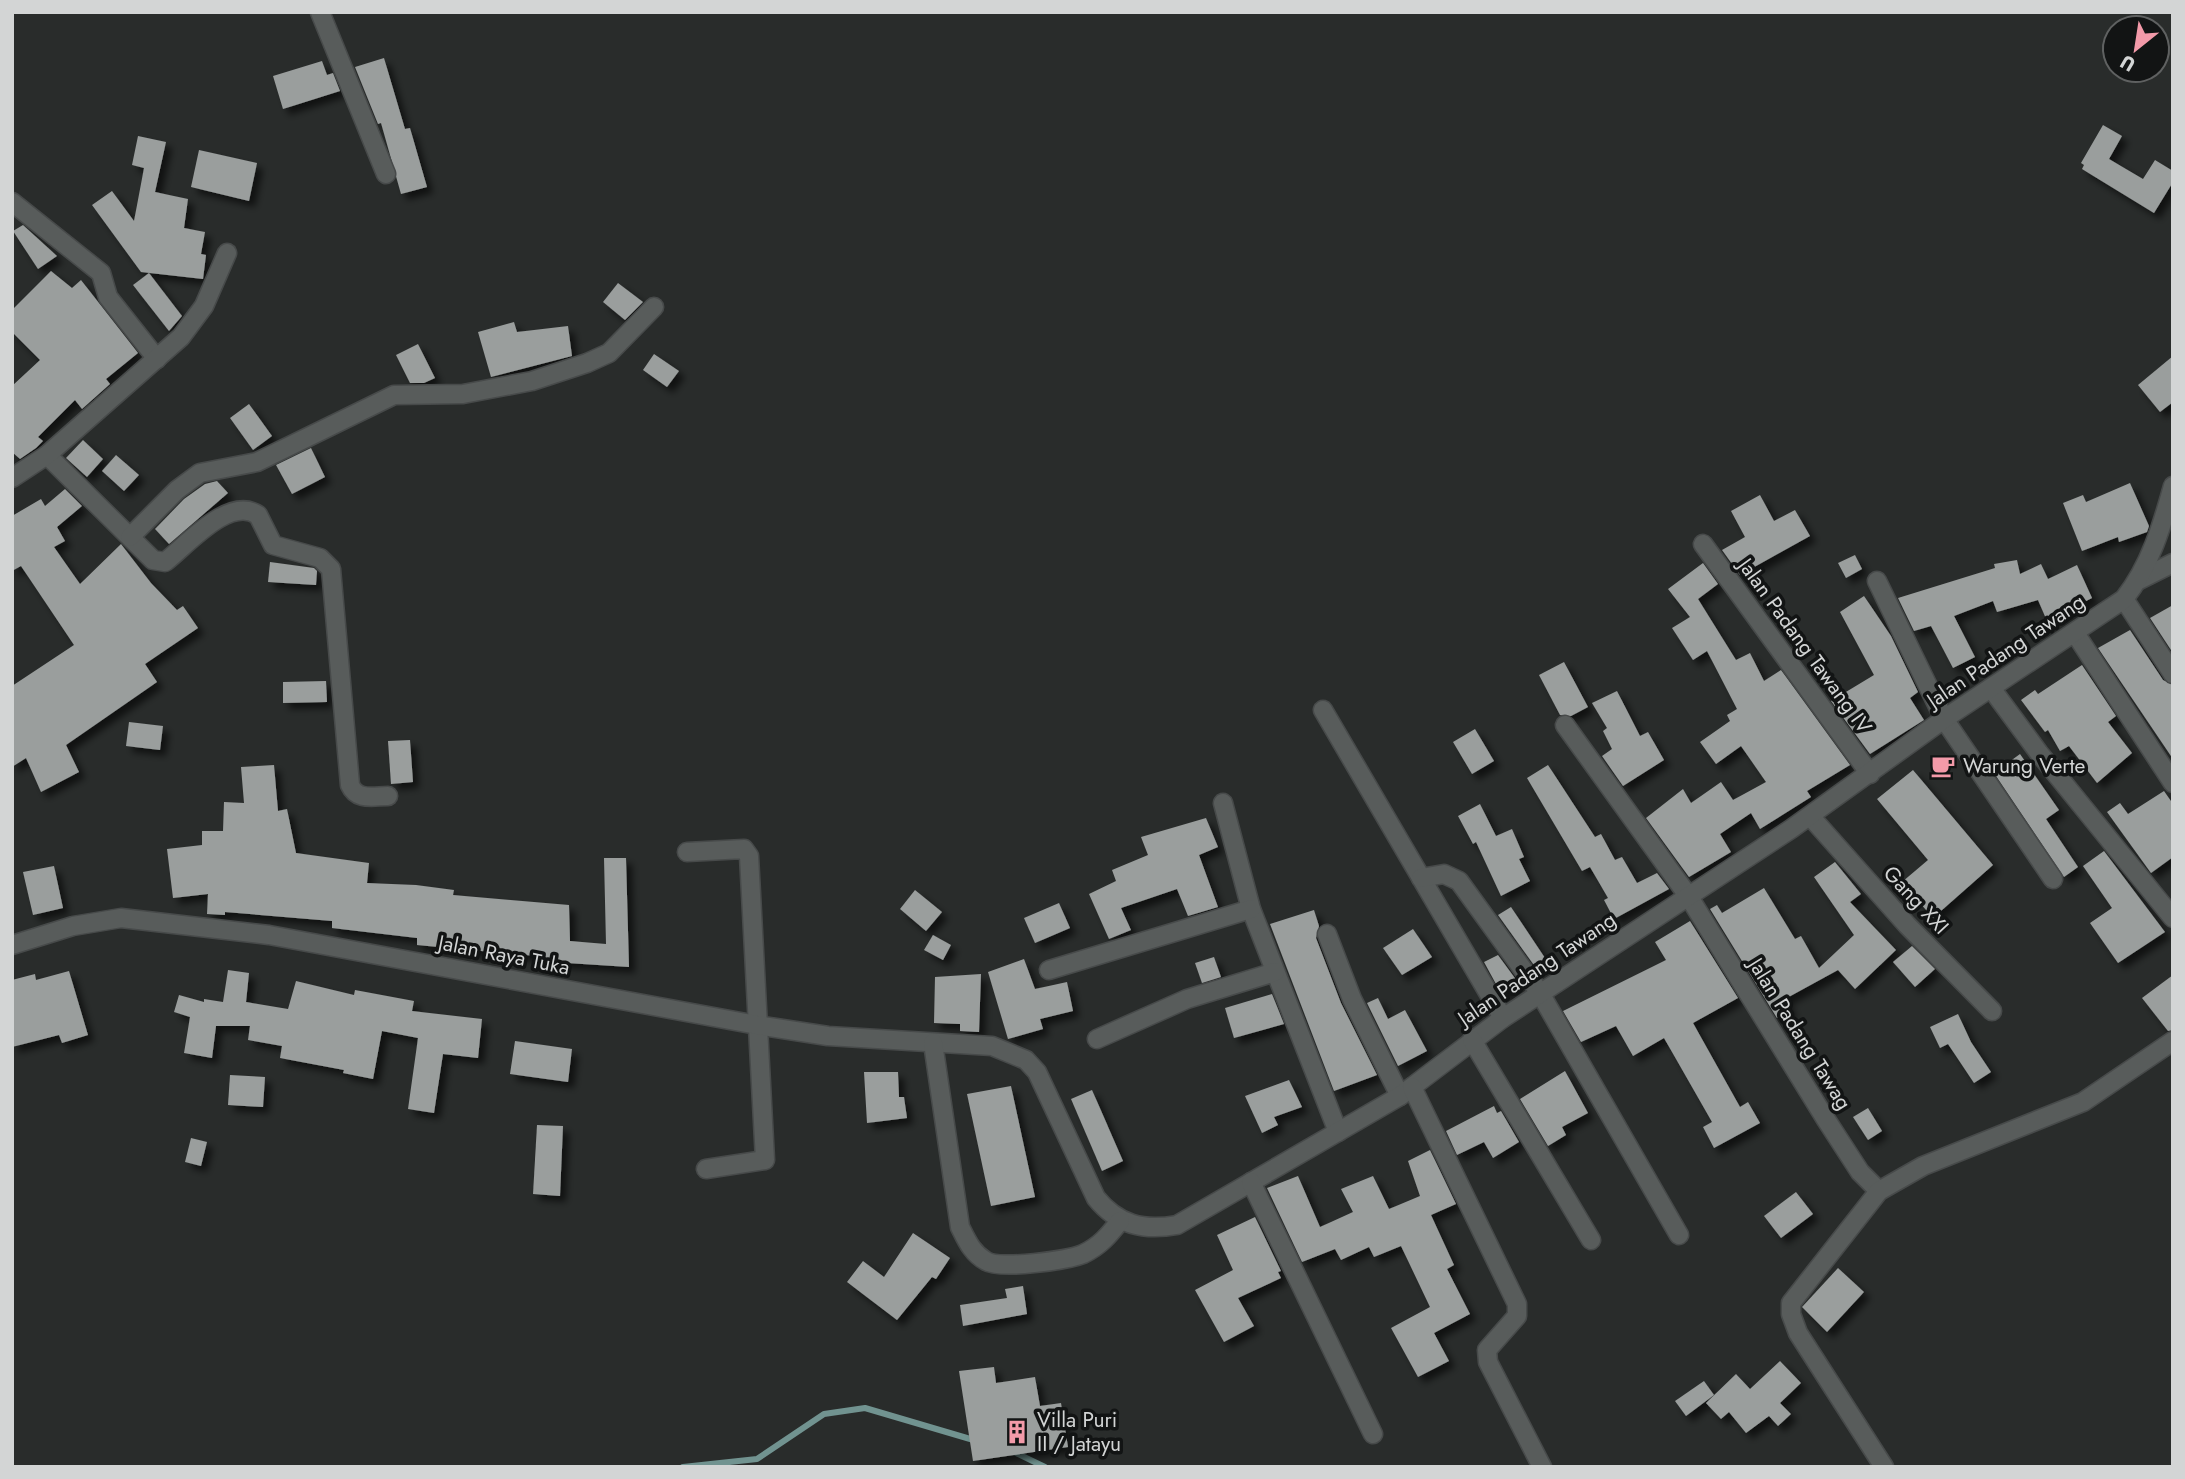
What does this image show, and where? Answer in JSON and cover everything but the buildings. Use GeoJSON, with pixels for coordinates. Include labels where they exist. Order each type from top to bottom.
{"type":"FeatureCollection","features":[{"type":"Feature","properties":{"kind":"street"},"geometry":{"type":"LineString","coordinates":[[320,12],[386,174]]}},
{"type":"Feature","properties":{"kind":"street"},"geometry":{"type":"LineString","coordinates":[[12,202],[101,273],[108,297],[158,359]]}},
{"type":"Feature","properties":{"kind":"street"},"geometry":{"type":"LineString","coordinates":[[12,478],[47,455],[158,359],[199,314],[212,293],[227,253]]}},
{"type":"Feature","properties":{"kind":"street"},"geometry":{"type":"LineString","coordinates":[[130,537],[177,491],[200,474],[257,462],[394,395],[463,394],[531,381],[587,363],[609,353],[654,307]]}},
{"type":"Feature","properties":{"kind":"street"},"geometry":{"type":"LineString","coordinates":[[47,455],[153,560],[165,562],[219,517],[233,511],[251,511],[262,519],[273,545],[325,561],[331,569],[349,785],[353,793],[362,797],[388,796]]}},
{"type":"Feature","properties":{"kind":"street"},"geometry":{"type":"LineString","coordinates":[[2141,576],[2163,525],[2173,486]]}},
{"type":"Feature","properties":{"kind":"street","name":"Jalan Padang Tawang IV"},"geometry":{"type":"LineString","coordinates":[[1703,544],[1870,774]]}},
{"type":"Feature","properties":{"kind":"street"},"geometry":{"type":"LineString","coordinates":[[2141,576],[2173,563]]}},
{"type":"Feature","properties":{"kind":"street","name":"Jalan Padang Tawang"},"geometry":{"type":"LineString","coordinates":[[1120,1221],[1156,1228],[1177,1225],[1406,1091],[1503,1018],[1810,816],[1944,719],[2124,599],[2141,576]]}},
{"type":"Feature","properties":{"kind":"street"},"geometry":{"type":"LineString","coordinates":[[1877,581],[1944,719],[2053,879]]}},
{"type":"Feature","properties":{"kind":"street"},"geometry":{"type":"LineString","coordinates":[[2124,599],[2173,674]]}},
{"type":"Feature","properties":{"kind":"street"},"geometry":{"type":"LineString","coordinates":[[2075,633],[2173,783]]}},
{"type":"Feature","properties":{"kind":"street"},"geometry":{"type":"LineString","coordinates":[[1991,688],[2039,753],[2173,918]]}},
{"type":"Feature","properties":{"kind":"street"},"geometry":{"type":"LineString","coordinates":[[1323,710],[1503,1018]]}},
{"type":"Feature","properties":{"kind":"street","name":"Jalan Padang Tawag"},"geometry":{"type":"LineString","coordinates":[[1565,725],[1689,897],[1825,1118],[1860,1171],[1879,1191]]}},
{"type":"Feature","properties":{"kind":"street"},"geometry":{"type":"LineString","coordinates":[[1223,803],[1251,909],[1338,1132]]}},
{"type":"Feature","properties":{"kind":"street","name":"Gang XXI"},"geometry":{"type":"LineString","coordinates":[[1810,816],[1907,925],[1992,1011]]}},
{"type":"Feature","properties":{"kind":"street"},"geometry":{"type":"LineString","coordinates":[[687,852],[744,849],[749,856],[765,1160],[706,1168]]}},
{"type":"Feature","properties":{"kind":"street"},"geometry":{"type":"LineString","coordinates":[[1421,878],[1444,874],[1459,881],[1540,993],[1679,1235]]}},
{"type":"Feature","properties":{"kind":"street"},"geometry":{"type":"LineString","coordinates":[[1049,970],[1251,909]]}},
{"type":"Feature","properties":{"kind":"street","name":"Jalan Raya Tuka"},"geometry":{"type":"LineString","coordinates":[[12,945],[73,926],[121,918],[269,935],[757,1026],[828,1036],[992,1046],[1026,1060],[1037,1072],[1096,1198],[1120,1221]]}},
{"type":"Feature","properties":{"kind":"street"},"geometry":{"type":"LineString","coordinates":[[1327,934],[1352,999],[1406,1091],[1517,1304],[1517,1316],[1487,1350],[1488,1362],[1542,1467]]}},
{"type":"Feature","properties":{"kind":"street"},"geometry":{"type":"LineString","coordinates":[[1097,1039],[1187,999],[1275,972]]}},
{"type":"Feature","properties":{"kind":"street"},"geometry":{"type":"LineString","coordinates":[[1472,1040],[1591,1240]]}},
{"type":"Feature","properties":{"kind":"street"},"geometry":{"type":"LineString","coordinates":[[1884,1467],[1798,1333],[1791,1314],[1791,1303],[1879,1191],[1923,1166],[2083,1102],[2173,1041]]}},
{"type":"Feature","properties":{"kind":"street"},"geometry":{"type":"LineString","coordinates":[[933,1043],[960,1227],[972,1250],[988,1263],[1009,1265],[1082,1255],[1103,1242],[1120,1221]]}},
{"type":"Feature","properties":{"kind":"street"},"geometry":{"type":"LineString","coordinates":[[1251,1182],[1373,1434]]}},
{"type":"Feature","properties":{"kind":"waterway"},"geometry":{"type":"LineString","coordinates":[[683,1467],[757,1459],[824,1414],[865,1408],[977,1441]]}},
{"type":"Feature","properties":{"kind":"waterway"},"geometry":{"type":"LineString","coordinates":[[1014,1452],[1045,1467]]}},
{"type":"Feature","properties":{"kind":"place","name":"Warung Verte"},"geometry":{"type":"Point","coordinates":[1943,766]}},
{"type":"Feature","properties":{"kind":"place","name":"Villa Puri II / Jatayu"},"geometry":{"type":"Point","coordinates":[1017,1432]}}]}
